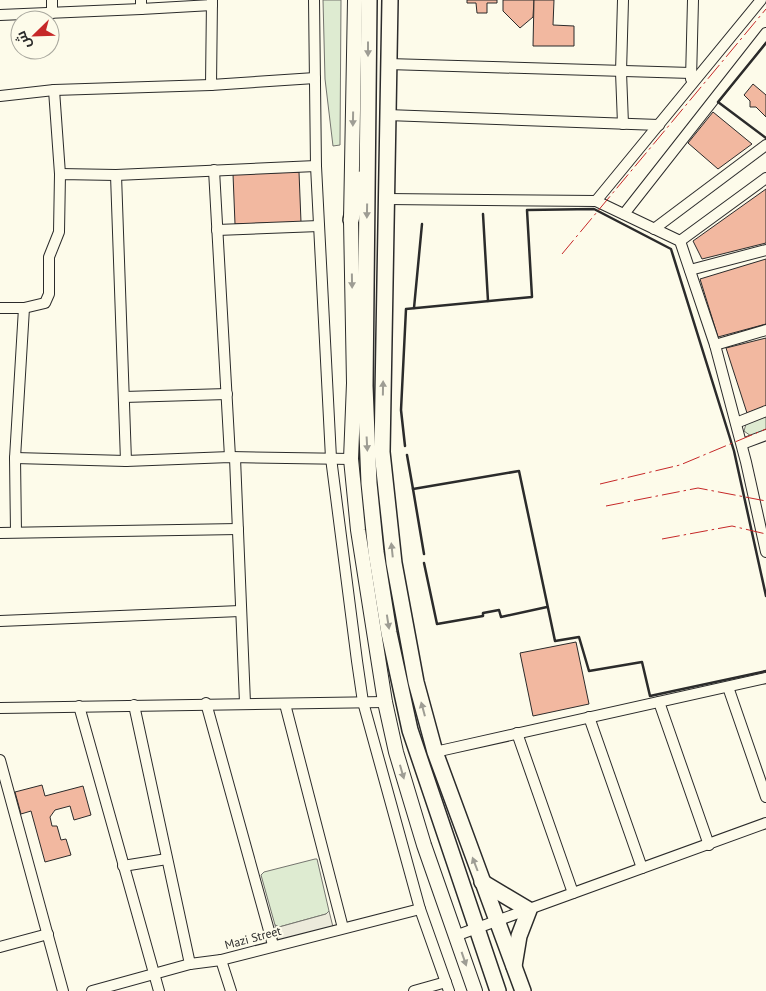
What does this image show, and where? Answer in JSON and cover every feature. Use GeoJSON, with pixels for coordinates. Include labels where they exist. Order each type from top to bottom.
{"type":"FeatureCollection","features":[{"type":"Feature","properties":{"kind":"highway"},"geometry":{"type":"LineString","coordinates":[[368,0],[365,386],[369,483],[376,552],[389,634],[410,730],[475,929],[498,991]]}},
{"type":"Feature","properties":{"kind":"highway"},"geometry":{"type":"LineString","coordinates":[[390,0],[382,452],[394,563],[416,682],[435,752],[523,991]]}},
{"type":"Feature","properties":{"kind":"highway"},"geometry":{"type":"LineString","coordinates":[[351,220],[368,143]]}},
{"type":"Feature","properties":{"kind":"highway"},"geometry":{"type":"LineString","coordinates":[[482,882],[529,910],[519,936],[514,967]]}},
{"type":"Feature","properties":{"kind":"main road"},"geometry":{"type":"LineString","coordinates":[[355,0],[351,220],[354,383],[351,460],[364,574],[385,702],[396,752],[424,845],[475,991]]}},
{"type":"Feature","properties":{"kind":"street"},"geometry":{"type":"LineString","coordinates":[[314,0],[316,166],[331,458],[363,702],[420,908],[448,986],[414,991]]}},
{"type":"Feature","properties":{"kind":"street"},"geometry":{"type":"LineString","coordinates":[[623,0],[621,72],[623,124]]}},
{"type":"Feature","properties":{"kind":"street"},"geometry":{"type":"LineString","coordinates":[[690,86],[693,0]]}},
{"type":"Feature","properties":{"kind":"street"},"geometry":{"type":"LineString","coordinates":[[596,200],[761,0]]}},
{"type":"Feature","properties":{"kind":"street"},"geometry":{"type":"LineString","coordinates":[[60,12],[141,4],[212,3],[211,85]]}},
{"type":"Feature","properties":{"kind":"street"},"geometry":{"type":"LineString","coordinates":[[624,214],[766,33]]}},
{"type":"Feature","properties":{"kind":"street"},"geometry":{"type":"LineString","coordinates":[[388,64],[691,73]]}},
{"type":"Feature","properties":{"kind":"street"},"geometry":{"type":"LineString","coordinates":[[0,96],[54,90],[211,85],[315,78]]}},
{"type":"Feature","properties":{"kind":"street"},"geometry":{"type":"LineString","coordinates":[[0,308],[24,308],[45,303],[49,294],[49,257],[59,232],[60,174],[54,90]]}},
{"type":"Feature","properties":{"kind":"street"},"geometry":{"type":"LineString","coordinates":[[387,115],[658,125]]}},
{"type":"Feature","properties":{"kind":"street"},"geometry":{"type":"LineString","coordinates":[[654,229],[766,145]]}},
{"type":"Feature","properties":{"kind":"street"},"geometry":{"type":"LineString","coordinates":[[60,174],[116,175],[316,166]]}},
{"type":"Feature","properties":{"kind":"street"},"geometry":{"type":"LineString","coordinates":[[214,170],[227,394],[238,529],[245,703]]}},
{"type":"Feature","properties":{"kind":"street"},"geometry":{"type":"LineString","coordinates":[[116,175],[126,461]]}},
{"type":"Feature","properties":{"kind":"street"},"geometry":{"type":"LineString","coordinates":[[680,241],[766,178]]}},
{"type":"Feature","properties":{"kind":"street"},"geometry":{"type":"LineString","coordinates":[[387,199],[596,200],[680,241],[715,344],[761,507],[766,552]]}},
{"type":"Feature","properties":{"kind":"street"},"geometry":{"type":"LineString","coordinates":[[217,230],[319,226]]}},
{"type":"Feature","properties":{"kind":"street"},"geometry":{"type":"LineString","coordinates":[[690,270],[766,250]]}},
{"type":"Feature","properties":{"kind":"street"},"geometry":{"type":"LineString","coordinates":[[16,532],[15,458],[24,308]]}},
{"type":"Feature","properties":{"kind":"street"},"geometry":{"type":"LineString","coordinates":[[715,344],[766,330]]}},
{"type":"Feature","properties":{"kind":"street"},"geometry":{"type":"LineString","coordinates":[[124,397],[227,394]]}},
{"type":"Feature","properties":{"kind":"street"},"geometry":{"type":"LineString","coordinates":[[736,423],[766,411]]}},
{"type":"Feature","properties":{"kind":"street"},"geometry":{"type":"LineString","coordinates":[[742,444],[766,435]]}},
{"type":"Feature","properties":{"kind":"street"},"geometry":{"type":"LineString","coordinates":[[15,458],[126,461],[232,457],[351,460]]}},
{"type":"Feature","properties":{"kind":"street"},"geometry":{"type":"LineString","coordinates":[[0,533],[238,529]]}},
{"type":"Feature","properties":{"kind":"street"},"geometry":{"type":"LineString","coordinates":[[0,621],[240,611]]}},
{"type":"Feature","properties":{"kind":"street"},"geometry":{"type":"LineString","coordinates":[[435,752],[766,678]]}},
{"type":"Feature","properties":{"kind":"street"},"geometry":{"type":"LineString","coordinates":[[728,687],[766,797]]}},
{"type":"Feature","properties":{"kind":"street"},"geometry":{"type":"LineString","coordinates":[[0,708],[206,703],[385,702]]}},
{"type":"Feature","properties":{"kind":"street"},"geometry":{"type":"LineString","coordinates":[[659,702],[709,845]]}},
{"type":"Feature","properties":{"kind":"street"},"geometry":{"type":"LineString","coordinates":[[206,703],[273,945]]}},
{"type":"Feature","properties":{"kind":"street"},"geometry":{"type":"LineString","coordinates":[[285,704],[343,928]]}},
{"type":"Feature","properties":{"kind":"street"},"geometry":{"type":"LineString","coordinates":[[134,705],[190,964]]}},
{"type":"Feature","properties":{"kind":"street"},"geometry":{"type":"LineString","coordinates":[[79,706],[159,991]]}},
{"type":"Feature","properties":{"kind":"street"},"geometry":{"type":"LineString","coordinates":[[589,717],[642,868]]}},
{"type":"Feature","properties":{"kind":"street"},"geometry":{"type":"LineString","coordinates":[[517,733],[573,893]]}},
{"type":"Feature","properties":{"kind":"street"},"geometry":{"type":"LineString","coordinates":[[0,760],[63,991]]}},
{"type":"Feature","properties":{"kind":"street"},"geometry":{"type":"LineString","coordinates":[[455,936],[766,824]]}},
{"type":"Feature","properties":{"kind":"street"},"geometry":{"type":"LineString","coordinates":[[124,866],[167,859]]}},
{"type":"Feature","properties":{"kind":"street","name":"Mazi Street"},"geometry":{"type":"LineString","coordinates":[[92,991],[190,964],[221,960],[420,908]]}},
{"type":"Feature","properties":{"kind":"street"},"geometry":{"type":"LineString","coordinates":[[0,947],[48,934]]}},
{"type":"Feature","properties":{"kind":"street"},"geometry":{"type":"LineString","coordinates":[[221,960],[231,991]]}},
{"type":"Feature","properties":{"kind":"green space"},"geometry":{"type":"Polygon","coordinates":[[[323,0],[341,0],[340,145],[333,146],[325,79],[323,0]]]}},
{"type":"Feature","properties":{"kind":"green space"},"geometry":{"type":"Polygon","coordinates":[[[766,416],[766,431],[751,436],[744,431],[746,424],[766,416]]]}},
{"type":"Feature","properties":{"kind":"green space"},"geometry":{"type":"Polygon","coordinates":[[[317,859],[329,911],[326,914],[279,927],[275,925],[261,875],[264,872],[317,859]]]}},
{"type":"Feature","properties":{"kind":"shaded area"},"geometry":{"type":"Polygon","coordinates":[[[329,911],[333,927],[278,941],[275,925],[279,927],[326,914],[329,911]]]}},
{"type":"Feature","properties":{"kind":"building"},"geometry":{"type":"Polygon","coordinates":[[[467,0],[497,0],[497,3],[487,3],[487,13],[477,13],[476,3],[467,3],[467,0]]]}},
{"type":"Feature","properties":{"kind":"building"},"geometry":{"type":"Polygon","coordinates":[[[503,0],[534,0],[533,17],[520,28],[503,11],[503,0]]]}},
{"type":"Feature","properties":{"kind":"building"},"geometry":{"type":"Polygon","coordinates":[[[534,0],[554,0],[553,25],[574,26],[574,46],[533,46],[534,0]]]}},
{"type":"Feature","properties":{"kind":"building"},"geometry":{"type":"Polygon","coordinates":[[[753,84],[766,95],[766,117],[756,107],[750,107],[750,101],[744,95],[753,84]]]}},
{"type":"Feature","properties":{"kind":"building"},"geometry":{"type":"Polygon","coordinates":[[[713,112],[752,144],[718,169],[688,143],[713,112]]]}},
{"type":"Feature","properties":{"kind":"building"},"geometry":{"type":"Polygon","coordinates":[[[299,172],[301,222],[235,224],[233,174],[299,172]]]}},
{"type":"Feature","properties":{"kind":"building"},"geometry":{"type":"Polygon","coordinates":[[[766,189],[766,243],[702,259],[693,241],[766,189]]]}},
{"type":"Feature","properties":{"kind":"building"},"geometry":{"type":"Polygon","coordinates":[[[766,259],[766,324],[718,337],[700,279],[766,259]]]}},
{"type":"Feature","properties":{"kind":"building"},"geometry":{"type":"Polygon","coordinates":[[[766,338],[766,406],[747,413],[726,348],[766,338]]]}},
{"type":"Feature","properties":{"kind":"building"},"geometry":{"type":"Polygon","coordinates":[[[576,642],[589,704],[533,716],[520,653],[576,642]]]}},
{"type":"Feature","properties":{"kind":"building"},"geometry":{"type":"Polygon","coordinates":[[[42,785],[45,796],[83,786],[91,815],[74,820],[70,806],[55,810],[50,817],[52,826],[57,826],[61,840],[66,839],[71,855],[45,862],[31,811],[21,814],[15,792],[42,785]]]}},
{"type":"Feature","properties":{"kind":"wall"},"geometry":{"type":"LineString","coordinates":[[766,43],[718,102],[766,138]]}},
{"type":"Feature","properties":{"kind":"wall"},"geometry":{"type":"LineString","coordinates":[[405,446],[401,410],[406,309],[532,297],[527,210],[594,209],[671,249],[734,451],[766,596]]}},
{"type":"Feature","properties":{"kind":"wall"},"geometry":{"type":"LineString","coordinates":[[483,214],[488,301]]}},
{"type":"Feature","properties":{"kind":"wall"},"geometry":{"type":"LineString","coordinates":[[414,308],[422,224]]}},
{"type":"Feature","properties":{"kind":"wall"},"geometry":{"type":"LineString","coordinates":[[407,455],[413,489],[519,471],[555,641],[579,637],[589,671],[642,662],[650,696],[766,671]]}},
{"type":"Feature","properties":{"kind":"wall"},"geometry":{"type":"LineString","coordinates":[[413,489],[424,554]]}},
{"type":"Feature","properties":{"kind":"wall"},"geometry":{"type":"LineString","coordinates":[[424,563],[437,624],[483,616],[483,613],[499,610],[501,617],[547,607]]}},
{"type":"Feature","properties":{"kind":"power"},"geometry":{"type":"LineString","coordinates":[[562,254],[766,9]]}},
{"type":"Feature","properties":{"kind":"power"},"geometry":{"type":"LineString","coordinates":[[600,484],[680,465],[766,429]]}},
{"type":"Feature","properties":{"kind":"power"},"geometry":{"type":"LineString","coordinates":[[606,506],[698,488],[766,501]]}},
{"type":"Feature","properties":{"kind":"power"},"geometry":{"type":"LineString","coordinates":[[662,539],[732,526],[766,534]]}}]}
